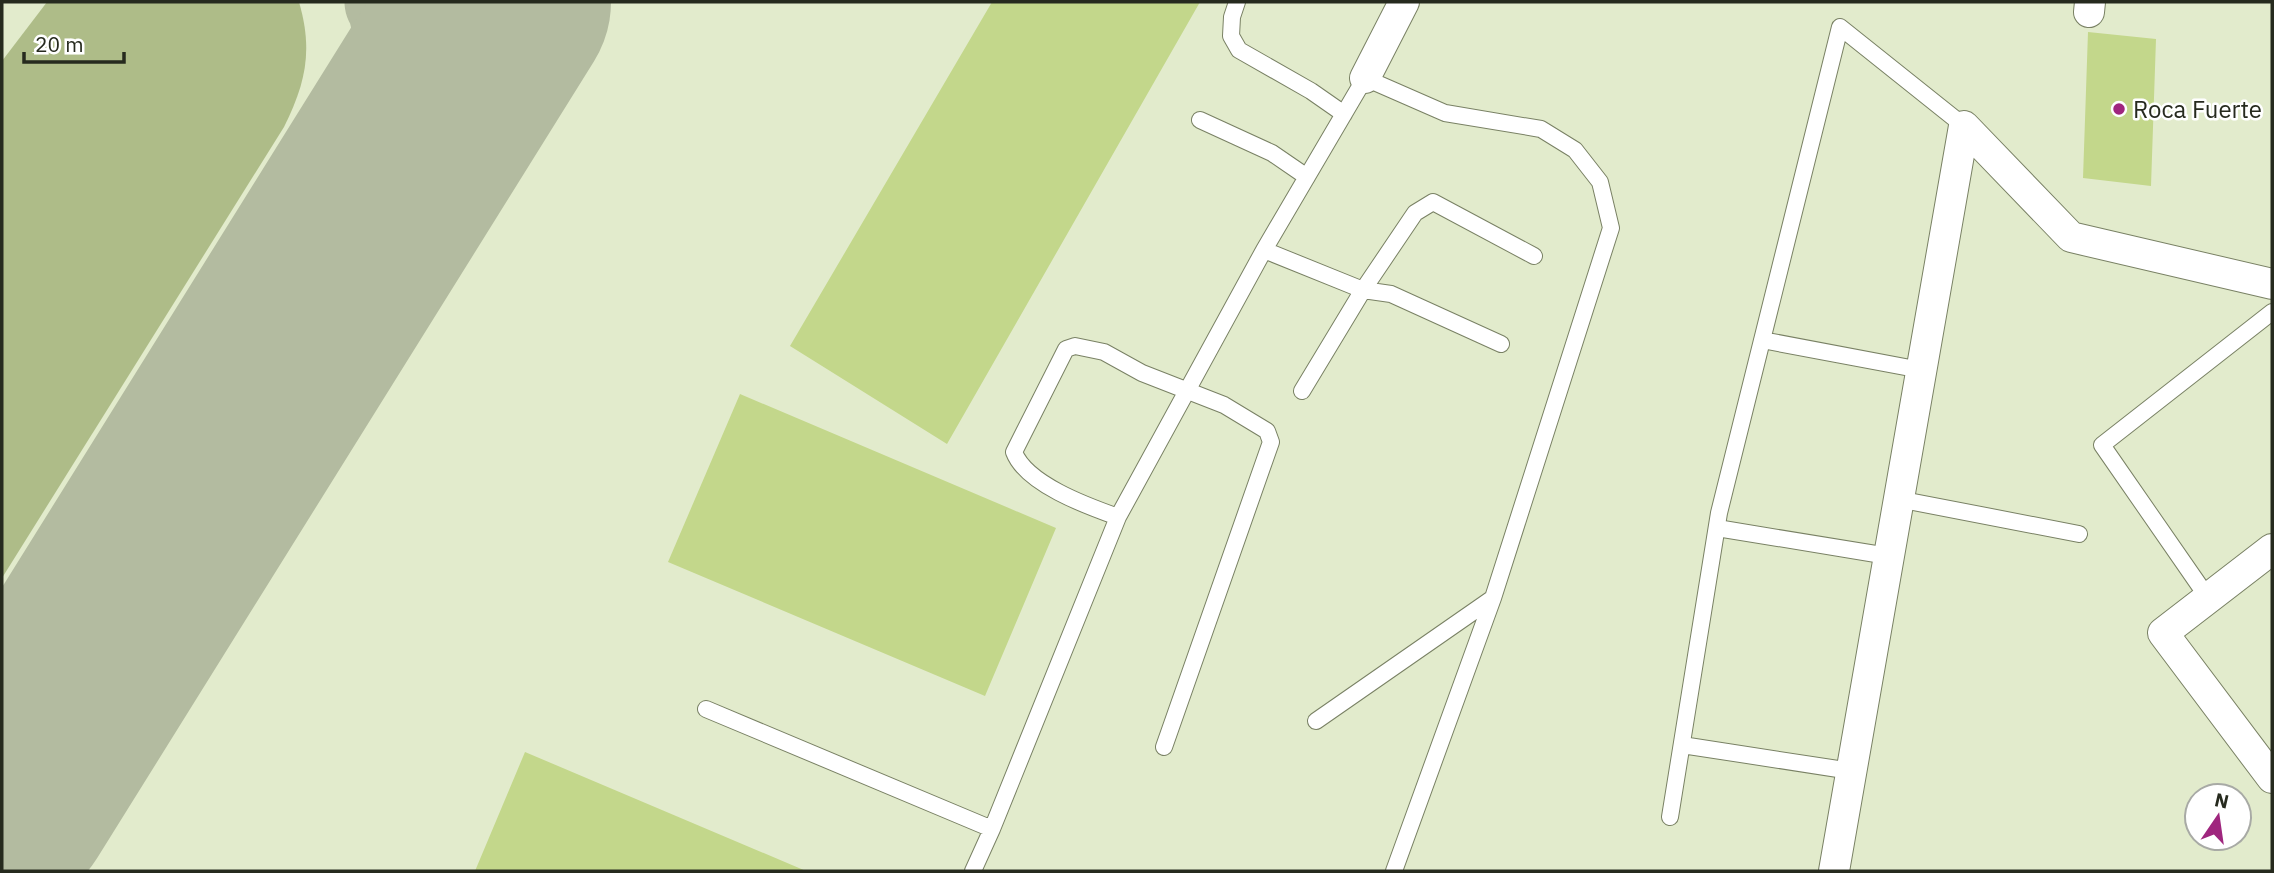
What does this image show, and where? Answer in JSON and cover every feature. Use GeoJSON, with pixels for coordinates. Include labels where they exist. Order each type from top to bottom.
{"type":"FeatureCollection","features":[{"type":"Feature","properties":{"kind":"street"},"geometry":{"type":"LineString","coordinates":[[1365,78],[1404,2]]}},
{"type":"Feature","properties":{"kind":"street"},"geometry":{"type":"LineString","coordinates":[[1964,126],[2071,237],[2272,284]]}},
{"type":"Feature","properties":{"kind":"street"},"geometry":{"type":"LineString","coordinates":[[1834,871],[1964,126]]}},
{"type":"Feature","properties":{"kind":"street"},"geometry":{"type":"LineString","coordinates":[[2272,548],[2163,633],[2272,778]]}},
{"type":"Feature","properties":{"kind":"lane"},"geometry":{"type":"LineString","coordinates":[[1237,2],[1232,16],[1231,36],[1239,50],[1311,91],[1344,114]]}},
{"type":"Feature","properties":{"kind":"lane"},"geometry":{"type":"LineString","coordinates":[[1670,817],[1717,528],[1840,27],[1964,126]]}},
{"type":"Feature","properties":{"kind":"lane"},"geometry":{"type":"LineString","coordinates":[[973,871],[1118,517],[1264,250],[1365,78],[1445,113],[1541,129],[1575,150],[1600,182],[1611,228],[1493,598],[1394,871]]}},
{"type":"Feature","properties":{"kind":"lane"},"geometry":{"type":"LineString","coordinates":[[1200,120],[1272,153],[1307,177]]}},
{"type":"Feature","properties":{"kind":"lane"},"geometry":{"type":"LineString","coordinates":[[1303,391],[1363,290],[1415,213],[1433,202],[1534,256]]}},
{"type":"Feature","properties":{"kind":"lane"},"geometry":{"type":"LineString","coordinates":[[1264,250],[1363,290],[1391,294],[1501,344]]}},
{"type":"Feature","properties":{"kind":"lane"},"geometry":{"type":"LineString","coordinates":[[2208,598],[2102,445],[2272,312]]}},
{"type":"Feature","properties":{"kind":"lane"},"geometry":{"type":"LineString","coordinates":[[1762,340],[1921,370]]}},
{"type":"Feature","properties":{"kind":"lane"},"geometry":{"type":"LineString","coordinates":[[1118,517],[1072,500],[1019,465],[1014,452],[1066,349],[1075,346],[1104,352],[1142,373],[1224,405],[1267,431],[1271,442],[1164,747]]}},
{"type":"Feature","properties":{"kind":"lane"},"geometry":{"type":"LineString","coordinates":[[1898,499],[2079,534]]}},
{"type":"Feature","properties":{"kind":"lane"},"geometry":{"type":"LineString","coordinates":[[1717,528],[1888,556]]}},
{"type":"Feature","properties":{"kind":"lane"},"geometry":{"type":"LineString","coordinates":[[1316,721],[1493,598]]}},
{"type":"Feature","properties":{"kind":"lane"},"geometry":{"type":"LineString","coordinates":[[706,709],[992,829]]}},
{"type":"Feature","properties":{"kind":"lane"},"geometry":{"type":"LineString","coordinates":[[1682,745],[1851,771]]}},
{"type":"Feature","properties":{"kind":"green space"},"geometry":{"type":"Polygon","coordinates":[[[47,2],[299,2],[306,36],[305,66],[298,96],[284,127],[2,578],[2,61],[47,2]]]}},
{"type":"Feature","properties":{"kind":"building"},"geometry":{"type":"Polygon","coordinates":[[[992,2],[1200,2],[947,444],[790,346],[992,2]]]}},
{"type":"Feature","properties":{"kind":"building","name":"Roca Fuerte"},"geometry":{"type":"Polygon","coordinates":[[[2088,32],[2156,39],[2151,186],[2083,178],[2088,32]]]}},
{"type":"Feature","properties":{"kind":"building"},"geometry":{"type":"Polygon","coordinates":[[[740,394],[1056,528],[985,696],[668,562],[740,394]]]}},
{"type":"Feature","properties":{"kind":"building"},"geometry":{"type":"Polygon","coordinates":[[[525,752],[806,871],[475,871],[525,752]]]}},
{"type":"Feature","properties":{"kind":"taxiway"},"geometry":{"type":"LineString","coordinates":[[389,2],[411,90],[411,144]]}},
{"type":"Feature","properties":{"kind":"runway"},"geometry":{"type":"LineString","coordinates":[[2,799],[499,2]]}},
{"type":"Feature","properties":{"kind":"place","name":"Roca Fuerte"},"geometry":{"type":"Point","coordinates":[2119,109]}}]}
